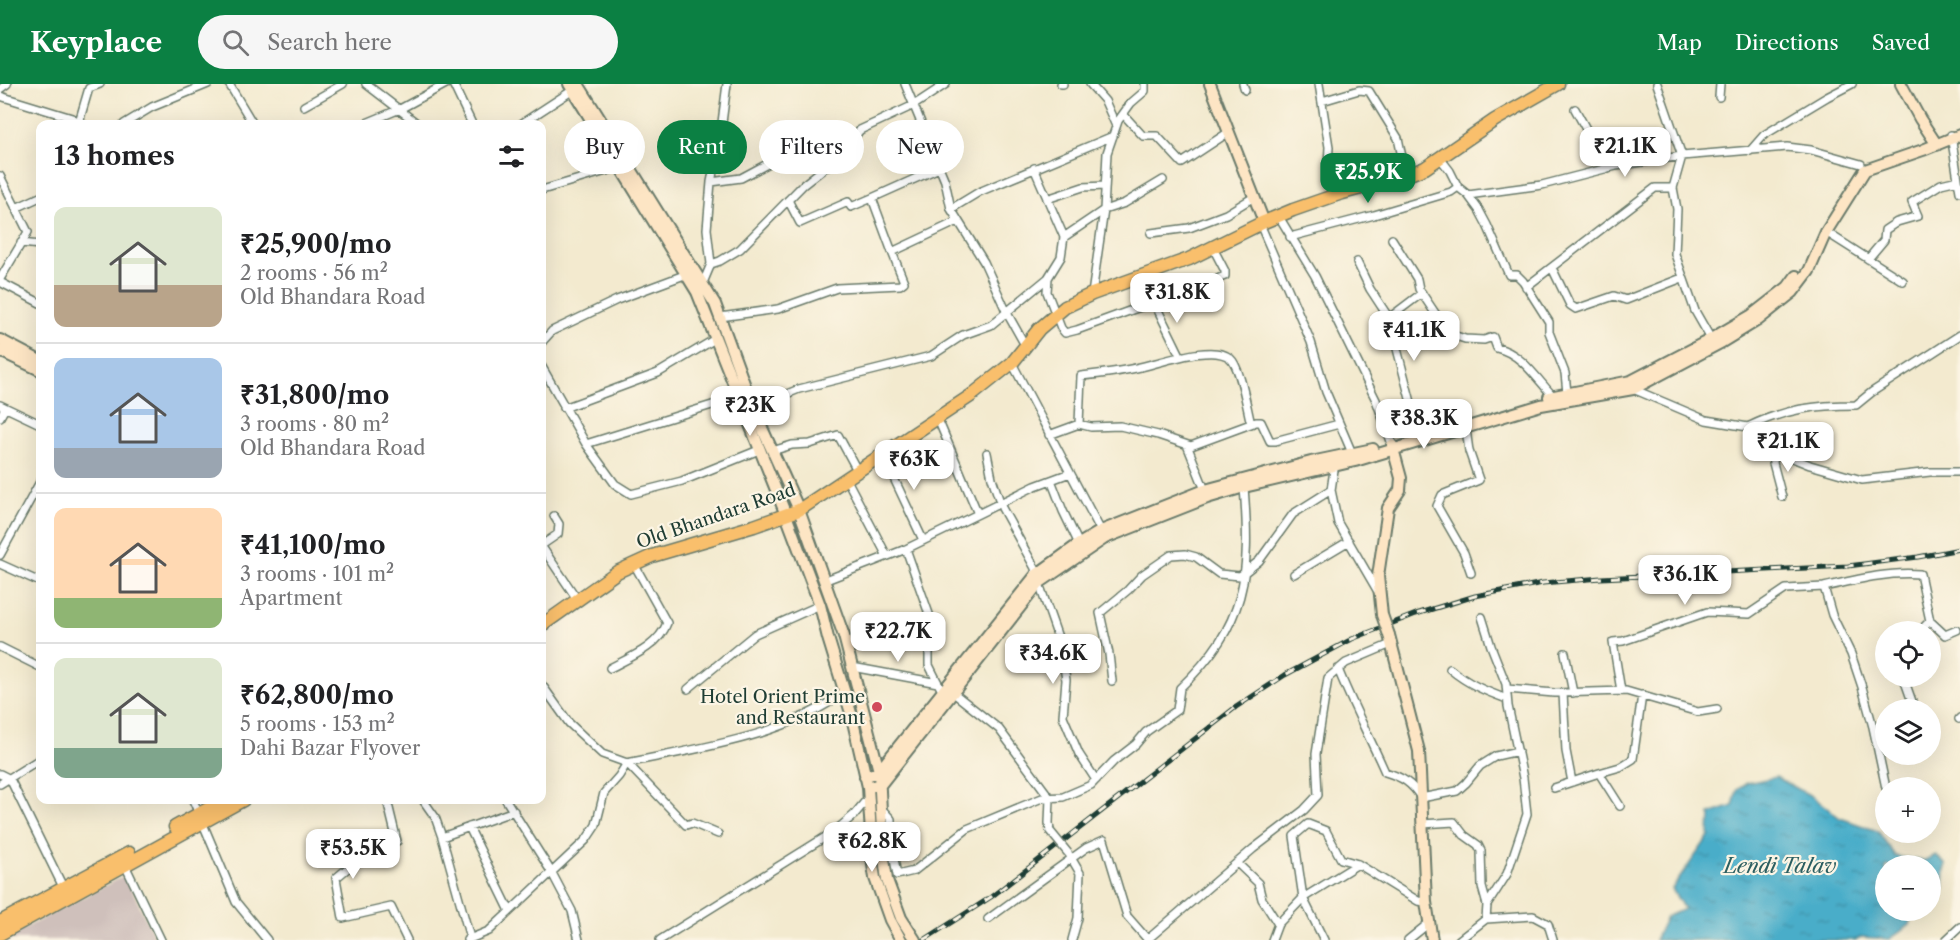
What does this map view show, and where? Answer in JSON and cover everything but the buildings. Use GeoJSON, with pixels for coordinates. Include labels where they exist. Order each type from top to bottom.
{"type":"FeatureCollection","features":[{"type":"Feature","properties":{"kind":"highway","name":"Old Bhandara Road"},"geometry":{"type":"LineString","coordinates":[[546,622],[617,572],[652,556],[800,510],[972,394],[1012,363],[1039,329],[1065,307],[1092,294],[1158,272],[1213,248],[1278,215],[1339,194],[1406,176],[1425,168],[1495,120],[1558,84]]}},
{"type":"Feature","properties":{"kind":"highway"},"geometry":{"type":"LineString","coordinates":[[0,922],[125,865],[219,804]]}},
{"type":"Feature","properties":{"kind":"highway"},"geometry":{"type":"LineString","coordinates":[[0,934],[45,903],[63,887],[202,817],[233,804]]}},
{"type":"Feature","properties":{"kind":"street"},"geometry":{"type":"LineString","coordinates":[[0,89],[7,84]]}},
{"type":"Feature","properties":{"kind":"street"},"geometry":{"type":"LineString","coordinates":[[77,120],[88,86],[100,84]]}},
{"type":"Feature","properties":{"kind":"street"},"geometry":{"type":"LineString","coordinates":[[130,120],[152,106],[208,84]]}},
{"type":"Feature","properties":{"kind":"street"},"geometry":{"type":"LineString","coordinates":[[229,84],[251,120]]}},
{"type":"Feature","properties":{"kind":"street"},"geometry":{"type":"LineString","coordinates":[[304,106],[343,84]]}},
{"type":"Feature","properties":{"kind":"street"},"geometry":{"type":"LineString","coordinates":[[366,84],[413,120]]}},
{"type":"Feature","properties":{"kind":"street"},"geometry":{"type":"LineString","coordinates":[[374,120],[400,109],[446,84]]}},
{"type":"Feature","properties":{"kind":"street"},"geometry":{"type":"LineString","coordinates":[[453,84],[470,120]]}},
{"type":"Feature","properties":{"kind":"street"},"geometry":{"type":"LineString","coordinates":[[700,287],[711,264],[707,229],[711,182],[727,84]]}},
{"type":"Feature","properties":{"kind":"street"},"geometry":{"type":"LineString","coordinates":[[905,84],[920,120]]}},
{"type":"Feature","properties":{"kind":"street"},"geometry":{"type":"LineString","coordinates":[[864,128],[914,105],[946,84]]}},
{"type":"Feature","properties":{"kind":"street"},"geometry":{"type":"LineString","coordinates":[[1090,84],[1105,101],[1116,126]]}},
{"type":"Feature","properties":{"kind":"street"},"geometry":{"type":"LineString","coordinates":[[1092,294],[1104,210],[1107,153],[1116,126],[1131,103],[1145,91],[1145,84]]}},
{"type":"Feature","properties":{"kind":"street"},"geometry":{"type":"LineString","coordinates":[[1210,84],[1262,223],[1311,342],[1326,392],[1354,457]]}},
{"type":"Feature","properties":{"kind":"street"},"geometry":{"type":"LineString","coordinates":[[1319,84],[1329,147],[1328,165],[1339,194]]}},
{"type":"Feature","properties":{"kind":"street"},"geometry":{"type":"LineString","coordinates":[[1657,84],[1682,156],[1673,188],[1677,209],[1675,254],[1695,311],[1713,343]]}},
{"type":"Feature","properties":{"kind":"street"},"geometry":{"type":"LineString","coordinates":[[1719,97],[1720,84]]}},
{"type":"Feature","properties":{"kind":"street"},"geometry":{"type":"LineString","coordinates":[[1750,151],[1764,135],[1852,84]]}},
{"type":"Feature","properties":{"kind":"street"},"geometry":{"type":"LineString","coordinates":[[1901,84],[1936,143]]}},
{"type":"Feature","properties":{"kind":"street"},"geometry":{"type":"LineString","coordinates":[[527,120],[576,86]]}},
{"type":"Feature","properties":{"kind":"street"},"geometry":{"type":"LineString","coordinates":[[576,86],[594,120]]}},
{"type":"Feature","properties":{"kind":"street"},"geometry":{"type":"LineString","coordinates":[[576,86],[720,317],[753,408],[800,510],[826,580],[879,771],[887,880],[901,918],[915,940]]}},
{"type":"Feature","properties":{"kind":"street"},"geometry":{"type":"LineString","coordinates":[[1322,101],[1359,90],[1369,91],[1398,138],[1406,176]]}},
{"type":"Feature","properties":{"kind":"street"},"geometry":{"type":"LineString","coordinates":[[0,96],[70,120]]}},
{"type":"Feature","properties":{"kind":"street"},"geometry":{"type":"LineString","coordinates":[[1575,109],[1608,168]]}},
{"type":"Feature","properties":{"kind":"street"},"geometry":{"type":"LineString","coordinates":[[1123,114],[1143,136],[1157,136],[1182,164],[1229,132]]}},
{"type":"Feature","properties":{"kind":"street"},"geometry":{"type":"LineString","coordinates":[[1468,195],[1542,184],[1608,168],[1682,156],[1787,147],[1811,150],[1863,167],[1956,135],[1960,192]]}},
{"type":"Feature","properties":{"kind":"street"},"geometry":{"type":"LineString","coordinates":[[951,209],[979,192],[1113,136]]}},
{"type":"Feature","properties":{"kind":"street"},"geometry":{"type":"LineString","coordinates":[[1440,158],[1458,187],[1468,195],[1488,225],[1500,259],[1509,275],[1517,274],[1548,322],[1549,332],[1565,373],[1567,393]]}},
{"type":"Feature","properties":{"kind":"street"},"geometry":{"type":"LineString","coordinates":[[660,940],[835,831],[854,815],[867,787],[879,771],[1037,579],[1081,548],[1103,535],[1206,494],[1421,439],[1493,417],[1537,399],[1555,399],[1632,385],[1713,343],[1788,287],[1803,267],[1863,167]]}},
{"type":"Feature","properties":{"kind":"street"},"geometry":{"type":"LineString","coordinates":[[711,182],[741,178],[759,168]]}},
{"type":"Feature","properties":{"kind":"street"},"geometry":{"type":"LineString","coordinates":[[753,408],[799,389],[931,356],[963,334],[991,325],[1048,278],[1061,257],[1064,237],[1034,168]]}},
{"type":"Feature","properties":{"kind":"street"},"geometry":{"type":"LineString","coordinates":[[546,189],[596,174]]}},
{"type":"Feature","properties":{"kind":"street"},"geometry":{"type":"LineString","coordinates":[[624,174],[660,234],[687,274],[700,287],[715,339],[820,605],[867,787],[875,878],[890,920],[901,940]]}},
{"type":"Feature","properties":{"kind":"street"},"geometry":{"type":"LineString","coordinates":[[711,264],[740,249],[788,200],[819,174]]}},
{"type":"Feature","properties":{"kind":"street"},"geometry":{"type":"LineString","coordinates":[[788,200],[800,223],[848,202],[851,207],[926,174]]}},
{"type":"Feature","properties":{"kind":"street"},"geometry":{"type":"LineString","coordinates":[[941,174],[951,209],[984,262],[1007,313],[1025,345]]}},
{"type":"Feature","properties":{"kind":"street"},"geometry":{"type":"LineString","coordinates":[[0,176],[28,232],[0,280],[36,301]]}},
{"type":"Feature","properties":{"kind":"street"},"geometry":{"type":"LineString","coordinates":[[1064,237],[1104,210],[1125,203],[1163,180]]}},
{"type":"Feature","properties":{"kind":"street"},"geometry":{"type":"LineString","coordinates":[[1868,259],[1884,240],[1885,230],[1897,222],[1918,216],[1912,202],[1941,184],[1958,180]]}},
{"type":"Feature","properties":{"kind":"street"},"geometry":{"type":"LineString","coordinates":[[1047,199],[1083,187],[1105,186]]}},
{"type":"Feature","properties":{"kind":"street"},"geometry":{"type":"LineString","coordinates":[[1290,237],[1374,215],[1451,192],[1458,187]]}},
{"type":"Feature","properties":{"kind":"street"},"geometry":{"type":"LineString","coordinates":[[1526,287],[1655,188],[1673,188]]}},
{"type":"Feature","properties":{"kind":"street"},"geometry":{"type":"LineString","coordinates":[[1151,233],[1189,228],[1226,214],[1254,197]]}},
{"type":"Feature","properties":{"kind":"street"},"geometry":{"type":"LineString","coordinates":[[720,317],[778,309],[837,288],[900,285],[904,282],[872,198]]}},
{"type":"Feature","properties":{"kind":"street"},"geometry":{"type":"LineString","coordinates":[[16,208],[36,199]]}},
{"type":"Feature","properties":{"kind":"street"},"geometry":{"type":"LineString","coordinates":[[1278,215],[1315,276],[1376,400],[1393,447],[1401,478],[1400,490],[1388,508],[1378,576],[1382,615],[1419,751],[1426,902],[1432,940]]}},
{"type":"Feature","properties":{"kind":"street"},"geometry":{"type":"LineString","coordinates":[[892,252],[958,221]]}},
{"type":"Feature","properties":{"kind":"street"},"geometry":{"type":"LineString","coordinates":[[1824,230],[1903,281]]}},
{"type":"Feature","properties":{"kind":"street"},"geometry":{"type":"LineString","coordinates":[[1392,239],[1416,279],[1422,294],[1443,325],[1456,336],[1465,339],[1484,340],[1493,337],[1497,348],[1505,350],[1528,368],[1555,399]]}},
{"type":"Feature","properties":{"kind":"street"},"geometry":{"type":"LineString","coordinates":[[21,243],[36,245]]}},
{"type":"Feature","properties":{"kind":"street"},"geometry":{"type":"LineString","coordinates":[[1048,278],[1047,292],[1065,333],[1225,276],[1225,271],[1213,248]]}},
{"type":"Feature","properties":{"kind":"street"},"geometry":{"type":"LineString","coordinates":[[1357,262],[1370,289],[1389,318],[1421,439]]}},
{"type":"Feature","properties":{"kind":"street"},"geometry":{"type":"LineString","coordinates":[[1552,268],[1570,305],[1576,309],[1614,296],[1626,300],[1682,278]]}},
{"type":"Feature","properties":{"kind":"street"},"geometry":{"type":"LineString","coordinates":[[546,338],[552,331],[617,300],[687,274]]}},
{"type":"Feature","properties":{"kind":"street"},"geometry":{"type":"LineString","coordinates":[[1389,318],[1422,294]]}},
{"type":"Feature","properties":{"kind":"street"},"geometry":{"type":"LineString","coordinates":[[1154,302],[1180,356]]}},
{"type":"Feature","properties":{"kind":"street"},"geometry":{"type":"LineString","coordinates":[[1748,427],[1770,416],[1789,411],[1820,405],[1856,405],[1872,392],[1960,335]]}},
{"type":"Feature","properties":{"kind":"street"},"geometry":{"type":"LineString","coordinates":[[564,408],[658,373],[715,339]]}},
{"type":"Feature","properties":{"kind":"street"},"geometry":{"type":"LineString","coordinates":[[0,340],[36,359]]}},
{"type":"Feature","properties":{"kind":"street"},"geometry":{"type":"LineString","coordinates":[[0,351],[36,368]]}},
{"type":"Feature","properties":{"kind":"street"},"geometry":{"type":"LineString","coordinates":[[1079,424],[1081,376],[1137,368],[1198,353],[1230,358],[1236,367],[1251,424]]}},
{"type":"Feature","properties":{"kind":"street"},"geometry":{"type":"LineString","coordinates":[[1012,363],[1103,535]]}},
{"type":"Feature","properties":{"kind":"street"},"geometry":{"type":"LineString","coordinates":[[546,374],[586,444],[615,484],[631,494],[682,481],[759,450]]}},
{"type":"Feature","properties":{"kind":"street"},"geometry":{"type":"LineString","coordinates":[[1555,399],[1567,393],[1632,385],[1706,420],[1748,427],[1775,451],[1810,465],[1862,480],[1930,472],[1960,472]]}},
{"type":"Feature","properties":{"kind":"street"},"geometry":{"type":"LineString","coordinates":[[586,444],[738,397]]}},
{"type":"Feature","properties":{"kind":"street"},"geometry":{"type":"LineString","coordinates":[[0,417],[2,406],[36,422]]}},
{"type":"Feature","properties":{"kind":"street"},"geometry":{"type":"LineString","coordinates":[[937,417],[978,514]]}},
{"type":"Feature","properties":{"kind":"street"},"geometry":{"type":"LineString","coordinates":[[1049,435],[1079,424],[1091,427],[1120,426],[1191,446],[1261,422],[1270,441],[1340,424]]}},
{"type":"Feature","properties":{"kind":"street"},"geometry":{"type":"LineString","coordinates":[[1466,425],[1469,451],[1479,480],[1442,495],[1437,506],[1464,554],[1471,573]]}},
{"type":"Feature","properties":{"kind":"street"},"geometry":{"type":"LineString","coordinates":[[772,451],[792,445],[810,444],[838,435],[858,470]]}},
{"type":"Feature","properties":{"kind":"street"},"geometry":{"type":"LineString","coordinates":[[1187,445],[1206,494]]}},
{"type":"Feature","properties":{"kind":"street"},"geometry":{"type":"LineString","coordinates":[[1775,451],[1773,463],[1782,497]]}},
{"type":"Feature","properties":{"kind":"street"},"geometry":{"type":"LineString","coordinates":[[882,453],[923,540]]}},
{"type":"Feature","properties":{"kind":"street"},"geometry":{"type":"LineString","coordinates":[[987,453],[1000,502],[1009,524],[1035,568],[1061,646],[1066,680],[1063,716],[1079,754],[1096,780]]}},
{"type":"Feature","properties":{"kind":"street"},"geometry":{"type":"LineString","coordinates":[[1334,461],[1331,490],[1338,523],[1380,595]]}},
{"type":"Feature","properties":{"kind":"street"},"geometry":{"type":"LineString","coordinates":[[1206,494],[1244,487],[1334,461]]}},
{"type":"Feature","properties":{"kind":"street"},"geometry":{"type":"LineString","coordinates":[[826,580],[906,549],[1000,502],[1070,473]]}},
{"type":"Feature","properties":{"kind":"street"},"geometry":{"type":"LineString","coordinates":[[846,478],[887,556]]}},
{"type":"Feature","properties":{"kind":"street"},"geometry":{"type":"LineString","coordinates":[[1051,480],[1063,512],[1081,548]]}},
{"type":"Feature","properties":{"kind":"street"},"geometry":{"type":"LineString","coordinates":[[881,808],[891,819],[892,848],[897,875],[914,871],[967,829],[1042,798],[1063,796],[1091,785],[1146,732],[1177,710],[1180,688],[1216,649],[1237,611],[1245,570],[1248,534],[1244,487]]}},
{"type":"Feature","properties":{"kind":"street"},"geometry":{"type":"LineString","coordinates":[[0,555],[36,489]]}},
{"type":"Feature","properties":{"kind":"street"},"geometry":{"type":"LineString","coordinates":[[1112,681],[1100,613],[1142,575],[1171,555],[1185,554],[1196,557],[1219,574],[1240,576],[1259,561],[1293,514],[1331,490]]}},
{"type":"Feature","properties":{"kind":"street"},"geometry":{"type":"LineString","coordinates":[[546,543],[558,534],[559,524],[554,516]]}},
{"type":"Feature","properties":{"kind":"street"},"geometry":{"type":"LineString","coordinates":[[1294,574],[1349,541]]}},
{"type":"Feature","properties":{"kind":"street"},"geometry":{"type":"LineString","coordinates":[[906,549],[929,614],[929,665],[945,690],[999,729],[1050,798],[1050,831],[1080,873],[1078,918],[1072,940]]}},
{"type":"Feature","properties":{"kind":"street"},"geometry":{"type":"LineString","coordinates":[[546,552],[576,599]]}},
{"type":"Feature","properties":{"kind":"street"},"geometry":{"type":"LineString","coordinates":[[0,564],[36,580]]}},
{"type":"Feature","properties":{"kind":"street"},"geometry":{"type":"LineString","coordinates":[[610,668],[640,653],[664,632],[667,623],[634,564]]}},
{"type":"Feature","properties":{"kind":"street"},"geometry":{"type":"LineString","coordinates":[[1621,691],[1613,642],[1623,641],[1707,612],[1749,614],[1786,589],[1824,587],[1908,573],[1920,574],[1930,621]]}},
{"type":"Feature","properties":{"kind":"street"},"geometry":{"type":"LineString","coordinates":[[1824,587],[1832,615],[1851,654],[1862,687],[1884,777]]}},
{"type":"Feature","properties":{"kind":"street"},"geometry":{"type":"LineString","coordinates":[[688,689],[755,634],[820,605]]}},
{"type":"Feature","properties":{"kind":"street"},"geometry":{"type":"LineString","coordinates":[[1482,616],[1507,689],[1527,814],[1507,874],[1487,905]]}},
{"type":"Feature","properties":{"kind":"street"},"geometry":{"type":"LineString","coordinates":[[1941,631],[1945,635],[1959,628],[1960,639]]}},
{"type":"Feature","properties":{"kind":"street"},"geometry":{"type":"LineString","coordinates":[[988,919],[1070,856],[1104,840],[1127,916],[1148,940],[1237,863],[1304,810],[1318,795],[1316,754],[1328,678],[1347,663],[1390,639]]}},
{"type":"Feature","properties":{"kind":"street"},"geometry":{"type":"LineString","coordinates":[[0,647],[36,665]]}},
{"type":"Feature","properties":{"kind":"street"},"geometry":{"type":"LineString","coordinates":[[1565,653],[1573,693]]}},
{"type":"Feature","properties":{"kind":"street"},"geometry":{"type":"LineString","coordinates":[[852,667],[945,690]]}},
{"type":"Feature","properties":{"kind":"street"},"geometry":{"type":"LineString","coordinates":[[1338,669],[1385,772],[1403,778],[1415,788],[1421,798]]}},
{"type":"Feature","properties":{"kind":"street"},"geometry":{"type":"LineString","coordinates":[[1450,669],[1462,680],[1507,699]]}},
{"type":"Feature","properties":{"kind":"street"},"geometry":{"type":"LineString","coordinates":[[1507,689],[1563,693],[1621,691],[1698,712],[1718,709]]}},
{"type":"Feature","properties":{"kind":"street"},"geometry":{"type":"LineString","coordinates":[[867,787],[881,784],[945,690]]}},
{"type":"Feature","properties":{"kind":"street"},"geometry":{"type":"LineString","coordinates":[[546,691],[569,723],[602,754],[627,762],[727,742],[773,728],[826,706],[844,692]]}},
{"type":"Feature","properties":{"kind":"street"},"geometry":{"type":"LineString","coordinates":[[1563,693],[1566,750],[1572,782]]}},
{"type":"Feature","properties":{"kind":"street"},"geometry":{"type":"LineString","coordinates":[[1554,788],[1620,767],[1633,759],[1642,695]]}},
{"type":"Feature","properties":{"kind":"street"},"geometry":{"type":"LineString","coordinates":[[1421,798],[1456,790],[1466,783],[1480,766],[1496,756],[1518,751]]}},
{"type":"Feature","properties":{"kind":"street"},"geometry":{"type":"LineString","coordinates":[[0,784],[36,762]]}},
{"type":"Feature","properties":{"kind":"street"},"geometry":{"type":"LineString","coordinates":[[627,762],[686,825],[692,823],[717,834]]}},
{"type":"Feature","properties":{"kind":"street"},"geometry":{"type":"LineString","coordinates":[[426,804],[435,818],[442,837],[468,939],[489,931],[586,840],[596,825],[604,792],[619,776],[627,762]]}},
{"type":"Feature","properties":{"kind":"street"},"geometry":{"type":"LineString","coordinates":[[1599,773],[1620,806]]}},
{"type":"Feature","properties":{"kind":"street"},"geometry":{"type":"LineString","coordinates":[[0,774],[10,779],[63,887]]}},
{"type":"Feature","properties":{"kind":"street"},"geometry":{"type":"LineString","coordinates":[[195,804],[236,902],[267,940]]}},
{"type":"Feature","properties":{"kind":"street"},"geometry":{"type":"LineString","coordinates":[[388,804],[397,841],[361,857],[336,878],[343,918],[391,907],[407,940]]}},
{"type":"Feature","properties":{"kind":"street"},"geometry":{"type":"LineString","coordinates":[[509,804],[572,910],[579,940]]}},
{"type":"Feature","properties":{"kind":"street"},"geometry":{"type":"LineString","coordinates":[[442,837],[514,811]]}},
{"type":"Feature","properties":{"kind":"street"},"geometry":{"type":"LineString","coordinates":[[1422,824],[1454,822],[1464,835],[1478,845],[1481,851],[1482,887],[1487,905],[1486,919]]}},
{"type":"Feature","properties":{"kind":"street"},"geometry":{"type":"LineString","coordinates":[[1324,940],[1303,898],[1294,836],[1308,824],[1326,831],[1341,859],[1358,864],[1418,901],[1426,902]]}},
{"type":"Feature","properties":{"kind":"street"},"geometry":{"type":"LineString","coordinates":[[469,827],[510,911]]}},
{"type":"Feature","properties":{"kind":"street"},"geometry":{"type":"LineString","coordinates":[[1237,863],[1258,883],[1262,899],[1278,924]]}},
{"type":"Feature","properties":{"kind":"street"},"geometry":{"type":"LineString","coordinates":[[1272,940],[1278,924],[1303,898],[1358,864]]}},
{"type":"Feature","properties":{"kind":"street"},"geometry":{"type":"LineString","coordinates":[[125,865],[161,940]]}},
{"type":"Feature","properties":{"kind":"street"},"geometry":{"type":"LineString","coordinates":[[1459,940],[1486,919],[1533,916],[1548,924],[1553,940]]}},
{"type":"Feature","properties":{"kind":"street"},"geometry":{"type":"LineString","coordinates":[[1408,940],[1429,923]]}},
{"type":"Feature","properties":{"kind":"street"},"geometry":{"type":"LineString","coordinates":[[1946,940],[1960,927]]}},
{"type":"Feature","properties":{"kind":"shaded area"},"geometry":{"type":"Polygon","coordinates":[[[125,875],[156,940],[2,940],[125,875]]]}},
{"type":"Feature","properties":{"kind":"water","name":"Lendi Talav"},"geometry":{"type":"Polygon","coordinates":[[[1776,777],[1813,797],[1840,818],[1875,830],[1875,843],[1886,843],[1894,855],[1875,855],[1875,921],[1911,921],[1910,925],[1890,939],[1861,937],[1855,940],[1655,940],[1666,917],[1684,909],[1672,889],[1709,836],[1710,814],[1733,806],[1737,790],[1747,783],[1776,777]]]}},
{"type":"Feature","properties":{"kind":"water","name":"Lendi Talav"},"geometry":{"type":"Polygon","coordinates":[[[1941,860],[1945,864],[1944,889],[1941,892],[1941,860]]]}},
{"type":"Feature","properties":{"kind":"railway"},"geometry":{"type":"LineString","coordinates":[[924,940],[991,897],[1236,707],[1285,675],[1352,639],[1416,614],[1475,596],[1543,583],[1848,566],[1960,549]]}},
{"type":"Feature","properties":{"kind":"place","name":"Hotel Orient Prime and Restaurant"},"geometry":{"type":"Point","coordinates":[877,707]}}]}
